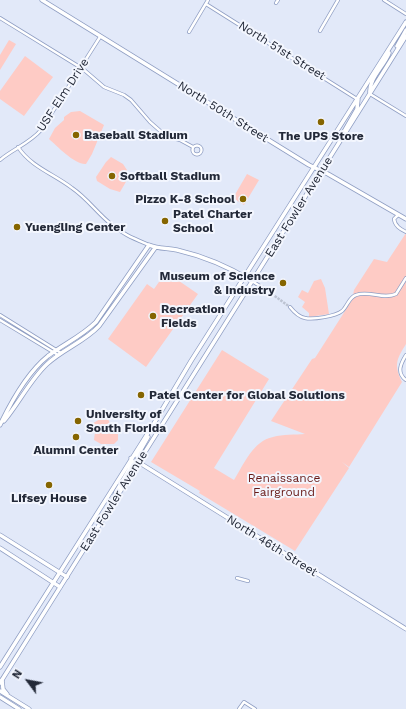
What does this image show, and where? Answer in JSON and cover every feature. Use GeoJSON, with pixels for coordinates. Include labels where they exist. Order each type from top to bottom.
{"type":"FeatureCollection","features":[{"type":"Feature","properties":{"kind":"main road","name":"North 50th Street"},"geometry":{"type":"LineString","coordinates":[[42,0],[314,168],[322,170],[406,219]]}},
{"type":"Feature","properties":{"kind":"main road","name":"East Fowler Avenue"},"geometry":{"type":"LineString","coordinates":[[0,666],[131,458],[154,425],[191,361],[406,22]]}},
{"type":"Feature","properties":{"kind":"main road"},"geometry":{"type":"LineString","coordinates":[[394,55],[406,30]]}},
{"type":"Feature","properties":{"kind":"main road","name":"East Fowler Avenue"},"geometry":{"type":"LineString","coordinates":[[1,681],[406,36]]}},
{"type":"Feature","properties":{"kind":"main road"},"geometry":{"type":"LineString","coordinates":[[370,94],[371,84],[386,59],[392,44]]}},
{"type":"Feature","properties":{"kind":"main road"},"geometry":{"type":"LineString","coordinates":[[337,147],[346,126],[357,109],[358,99]]}},
{"type":"Feature","properties":{"kind":"main road"},"geometry":{"type":"LineString","coordinates":[[0,425],[21,388],[36,368],[55,351],[86,331],[96,322],[149,246],[177,250],[196,255],[217,263],[252,282]]}},
{"type":"Feature","properties":{"kind":"main road"},"geometry":{"type":"LineString","coordinates":[[0,425],[40,371],[59,354],[89,336],[99,326],[156,248]]}},
{"type":"Feature","properties":{"kind":"main road"},"geometry":{"type":"LineString","coordinates":[[139,461],[137,456],[154,425]]}},
{"type":"Feature","properties":{"kind":"main road"},"geometry":{"type":"LineString","coordinates":[[114,501],[116,492],[133,463],[131,458]]}},
{"type":"Feature","properties":{"kind":"main road","name":"North 46th Street"},"geometry":{"type":"LineString","coordinates":[[139,461],[181,490],[406,629]]}},
{"type":"Feature","properties":{"kind":"main road"},"geometry":{"type":"LineString","coordinates":[[0,535],[66,577]]}},
{"type":"Feature","properties":{"kind":"main road"},"geometry":{"type":"LineString","coordinates":[[0,548],[60,586]]}},
{"type":"Feature","properties":{"kind":"main road"},"geometry":{"type":"LineString","coordinates":[[1,681],[8,696]]}},
{"type":"Feature","properties":{"kind":"main road"},"geometry":{"type":"LineString","coordinates":[[0,691],[29,709]]}},
{"type":"Feature","properties":{"kind":"main road"},"geometry":{"type":"LineString","coordinates":[[0,697],[19,709]]}},
{"type":"Feature","properties":{"kind":"main road"},"geometry":{"type":"LineString","coordinates":[[0,700],[7,702]]}},
{"type":"Feature","properties":{"kind":"street"},"geometry":{"type":"LineString","coordinates":[[189,32],[208,0]]}},
{"type":"Feature","properties":{"kind":"street"},"geometry":{"type":"LineString","coordinates":[[320,31],[338,0]]}},
{"type":"Feature","properties":{"kind":"street"},"geometry":{"type":"LineString","coordinates":[[384,0],[406,14]]}},
{"type":"Feature","properties":{"kind":"street","name":"North 51st Street"},"geometry":{"type":"LineString","coordinates":[[206,4],[358,99]]}},
{"type":"Feature","properties":{"kind":"street"},"geometry":{"type":"LineString","coordinates":[[0,18],[80,68],[104,87],[124,95],[131,100],[150,122],[166,136],[180,140],[193,147]]}},
{"type":"Feature","properties":{"kind":"street","name":"USF Elm Drive"},"geometry":{"type":"LineString","coordinates":[[0,160],[32,139],[41,130],[100,37]]}},
{"type":"Feature","properties":{"kind":"street"},"geometry":{"type":"LineString","coordinates":[[370,94],[406,116]]}},
{"type":"Feature","properties":{"kind":"street"},"geometry":{"type":"LineString","coordinates":[[18,147],[27,158],[36,165],[73,188],[112,225],[128,236],[149,246]]}},
{"type":"Feature","properties":{"kind":"street"},"geometry":{"type":"LineString","coordinates":[[398,215],[394,219],[394,222],[400,229],[406,232]]}},
{"type":"Feature","properties":{"kind":"street"},"geometry":{"type":"LineString","coordinates":[[290,307],[294,312],[307,318],[331,316],[342,311],[353,296],[357,294],[369,294],[386,297],[396,294],[406,278]]}},
{"type":"Feature","properties":{"kind":"street"},"geometry":{"type":"LineString","coordinates":[[252,282],[269,292]]}},
{"type":"Feature","properties":{"kind":"street"},"geometry":{"type":"LineString","coordinates":[[0,315],[59,354]]}},
{"type":"Feature","properties":{"kind":"street"},"geometry":{"type":"LineString","coordinates":[[0,320],[55,351]]}},
{"type":"Feature","properties":{"kind":"street"},"geometry":{"type":"LineString","coordinates":[[406,355],[401,363],[401,374],[406,380]]}},
{"type":"Feature","properties":{"kind":"street"},"geometry":{"type":"LineString","coordinates":[[237,578],[248,581]]}},
{"type":"Feature","properties":{"kind":"street"},"geometry":{"type":"LineString","coordinates":[[240,709],[244,702],[255,709]]}},
{"type":"Feature","properties":{"kind":"green space"},"geometry":{"type":"Polygon","coordinates":[[[9,40],[16,44],[0,70],[0,55],[9,40]]]}},
{"type":"Feature","properties":{"kind":"green space"},"geometry":{"type":"Polygon","coordinates":[[[25,56],[53,77],[24,116],[0,99],[0,91],[25,56]]]}},
{"type":"Feature","properties":{"kind":"green space","name":"Baseball Stadium"},"geometry":{"type":"Polygon","coordinates":[[[80,111],[104,125],[92,154],[86,164],[77,162],[49,139],[55,128],[64,120],[64,117],[71,112],[80,111]]]}},
{"type":"Feature","properties":{"kind":"green space","name":"Softball Stadium"},"geometry":{"type":"Polygon","coordinates":[[[111,157],[123,164],[127,170],[127,180],[120,192],[110,189],[97,181],[96,177],[111,157]]]}},
{"type":"Feature","properties":{"kind":"green space"},"geometry":{"type":"Polygon","coordinates":[[[247,174],[259,180],[244,205],[233,198],[247,174]]]}},
{"type":"Feature","properties":{"kind":"green space","name":"Renaissance Fairground"},"geometry":{"type":"Polygon","coordinates":[[[406,233],[406,344],[397,363],[402,382],[349,467],[342,462],[349,468],[295,551],[151,462],[222,350],[269,379],[214,468],[234,480],[245,460],[260,443],[266,439],[277,436],[305,434],[271,421],[312,359],[315,358],[352,300],[354,290],[374,259],[387,262],[406,233]]]}},
{"type":"Feature","properties":{"kind":"green space","name":"Recreation Fields"},"geometry":{"type":"Polygon","coordinates":[[[166,272],[198,294],[146,367],[108,339],[147,284],[154,289],[166,272]]]}},
{"type":"Feature","properties":{"kind":"green space"},"geometry":{"type":"Polygon","coordinates":[[[321,279],[325,288],[329,314],[309,317],[309,313],[302,307],[305,302],[298,297],[302,290],[308,293],[314,281],[321,279]]]}},
{"type":"Feature","properties":{"kind":"green space"},"geometry":{"type":"Polygon","coordinates":[[[100,419],[108,419],[113,428],[118,432],[118,440],[114,444],[101,444],[94,440],[95,432],[90,425],[100,419]]]}},
{"type":"Feature","properties":{"kind":"tunnel"},"geometry":{"type":"LineString","coordinates":[[269,292],[290,307]]}},
{"type":"Feature","properties":{"kind":"place","name":"The UPS Store"},"geometry":{"type":"Point","coordinates":[321,122]}},
{"type":"Feature","properties":{"kind":"place","name":"Baseball Stadium"},"geometry":{"type":"Point","coordinates":[76,135]}},
{"type":"Feature","properties":{"kind":"place","name":"Softball Stadium"},"geometry":{"type":"Point","coordinates":[112,176]}},
{"type":"Feature","properties":{"kind":"place","name":"Pizzo K-8 School"},"geometry":{"type":"Point","coordinates":[243,199]}},
{"type":"Feature","properties":{"kind":"place","name":"Patel Charter School"},"geometry":{"type":"Point","coordinates":[165,221]}},
{"type":"Feature","properties":{"kind":"place","name":"Yuengling Center"},"geometry":{"type":"Point","coordinates":[17,227]}},
{"type":"Feature","properties":{"kind":"place","name":"Museum of Science & Industry"},"geometry":{"type":"Point","coordinates":[283,283]}},
{"type":"Feature","properties":{"kind":"place","name":"Recreation Fields"},"geometry":{"type":"Point","coordinates":[153,316]}},
{"type":"Feature","properties":{"kind":"place","name":"Patel Center for Global Solutions"},"geometry":{"type":"Point","coordinates":[141,395]}},
{"type":"Feature","properties":{"kind":"place","name":"University of South Florida"},"geometry":{"type":"Point","coordinates":[78,421]}},
{"type":"Feature","properties":{"kind":"place","name":"Alumni Center"},"geometry":{"type":"Point","coordinates":[76,437]}},
{"type":"Feature","properties":{"kind":"place","name":"Lifsey House"},"geometry":{"type":"Point","coordinates":[49,485]}}]}
